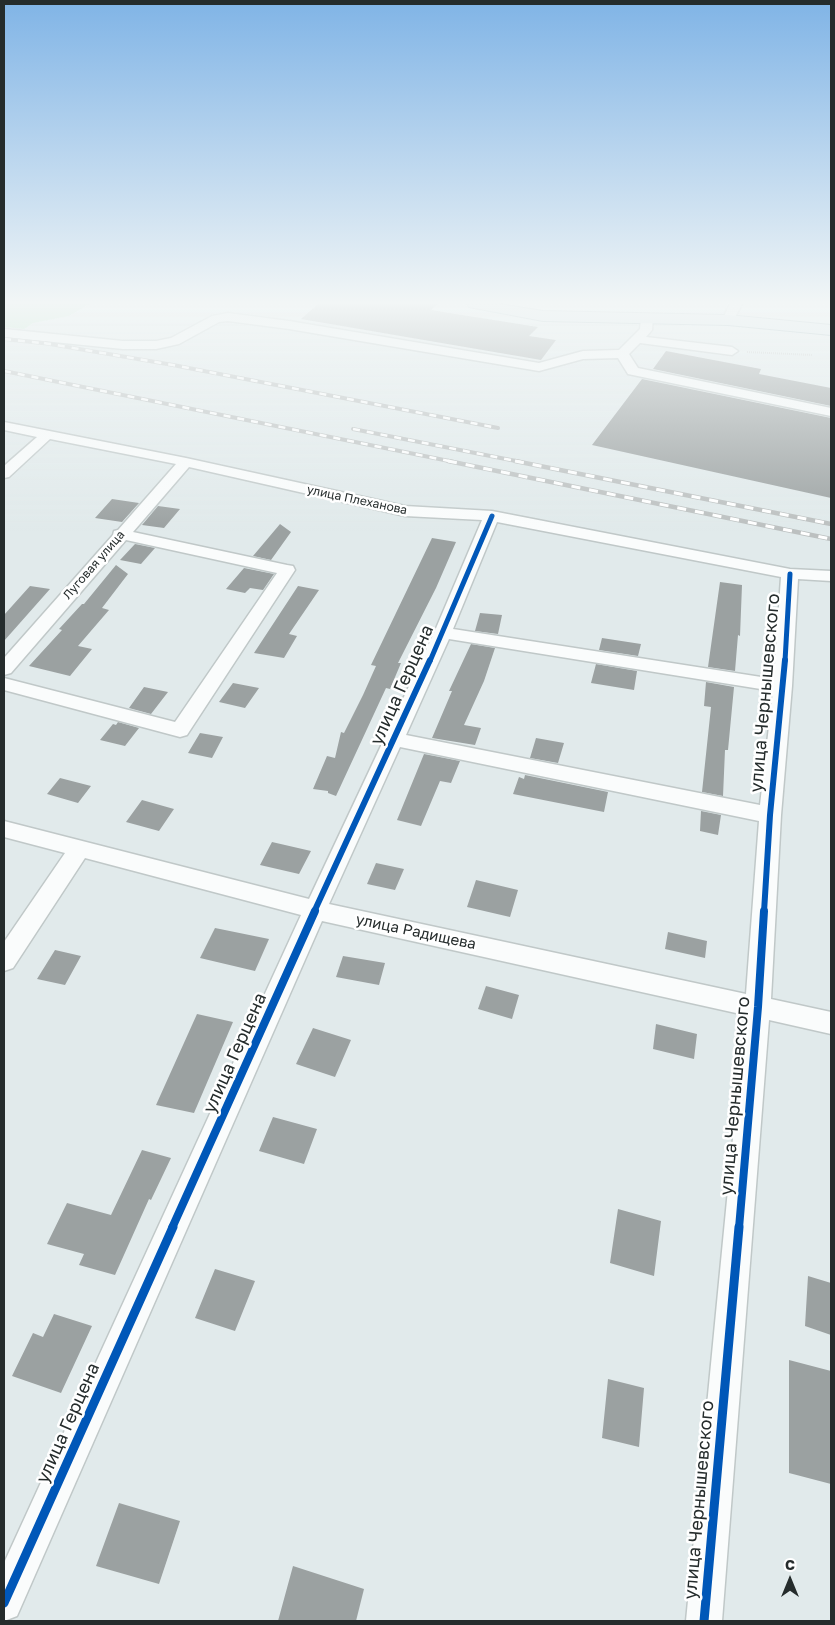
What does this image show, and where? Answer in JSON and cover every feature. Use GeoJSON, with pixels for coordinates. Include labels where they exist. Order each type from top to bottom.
{"type":"FeatureCollection","features":[{"type":"Feature","properties":{"kind":"street"},"geometry":{"type":"LineString","coordinates":[[676,380],[831,412]]}},
{"type":"Feature","properties":{"kind":"street","name":"улица Плеханова"},"geometry":{"type":"LineString","coordinates":[[4,426],[186,462],[405,511],[492,516],[790,574],[831,576]]}},
{"type":"Feature","properties":{"kind":"street"},"geometry":{"type":"LineString","coordinates":[[4,474],[48,434]]}},
{"type":"Feature","properties":{"kind":"street","name":"Луговая улица"},"geometry":{"type":"LineString","coordinates":[[4,669],[120,534],[186,462]]}},
{"type":"Feature","properties":{"kind":"street","name":"улица Герцена"},"geometry":{"type":"LineString","coordinates":[[4,1603],[443,633],[492,516]]}},
{"type":"Feature","properties":{"kind":"street"},"geometry":{"type":"LineString","coordinates":[[4,684],[180,730],[287,570],[120,534]]}},
{"type":"Feature","properties":{"kind":"street","name":"улица Чернышевского"},"geometry":{"type":"LineString","coordinates":[[704,1621],[758,1007],[770,815],[783,686],[790,574]]}},
{"type":"Feature","properties":{"kind":"street"},"geometry":{"type":"LineString","coordinates":[[443,633],[783,686]]}},
{"type":"Feature","properties":{"kind":"street"},"geometry":{"type":"LineString","coordinates":[[394,739],[770,815]]}},
{"type":"Feature","properties":{"kind":"street","name":"улица Радищева"},"geometry":{"type":"LineString","coordinates":[[4,829],[316,910],[831,1023]]}},
{"type":"Feature","properties":{"kind":"street"},"geometry":{"type":"LineString","coordinates":[[4,961],[79,849]]}},
{"type":"Feature","properties":{"kind":"building"},"geometry":{"type":"Polygon","coordinates":[[[641,380],[831,418],[831,498],[592,445],[641,380]]]}},
{"type":"Feature","properties":{"kind":"building"},"geometry":{"type":"Polygon","coordinates":[[[705,380],[789,380],[831,388],[831,406],[705,380]]]}},
{"type":"Feature","properties":{"kind":"building"},"geometry":{"type":"Polygon","coordinates":[[[112,499],[139,503],[122,522],[95,518],[112,499]]]}},
{"type":"Feature","properties":{"kind":"building"},"geometry":{"type":"Polygon","coordinates":[[[158,506],[180,509],[164,528],[142,525],[158,506]]]}},
{"type":"Feature","properties":{"kind":"building"},"geometry":{"type":"Polygon","coordinates":[[[280,524],[291,532],[271,560],[253,556],[280,524]]]}},
{"type":"Feature","properties":{"kind":"building"},"geometry":{"type":"Polygon","coordinates":[[[432,538],[456,542],[436,588],[398,663],[401,663],[390,689],[386,688],[336,796],[328,793],[328,791],[313,789],[327,756],[335,758],[341,732],[344,733],[363,695],[376,666],[371,665],[432,538]]]}},
{"type":"Feature","properties":{"kind":"building"},"geometry":{"type":"Polygon","coordinates":[[[135,544],[155,548],[141,564],[120,560],[135,544]]]}},
{"type":"Feature","properties":{"kind":"building"},"geometry":{"type":"Polygon","coordinates":[[[116,565],[128,574],[102,608],[109,610],[78,646],[92,649],[70,676],[29,666],[62,630],[59,629],[84,604],[116,565]]]}},
{"type":"Feature","properties":{"kind":"building"},"geometry":{"type":"Polygon","coordinates":[[[244,568],[274,574],[263,590],[250,588],[245,593],[226,589],[244,568]]]}},
{"type":"Feature","properties":{"kind":"building"},"geometry":{"type":"Polygon","coordinates":[[[720,582],[742,585],[740,636],[738,635],[735,671],[708,667],[720,582]]]}},
{"type":"Feature","properties":{"kind":"building"},"geometry":{"type":"Polygon","coordinates":[[[30,586],[50,589],[4,641],[4,615],[30,586]]]}},
{"type":"Feature","properties":{"kind":"building"},"geometry":{"type":"Polygon","coordinates":[[[298,586],[319,590],[289,634],[297,636],[284,658],[254,653],[298,586]]]}},
{"type":"Feature","properties":{"kind":"building"},"geometry":{"type":"Polygon","coordinates":[[[480,613],[502,615],[498,634],[475,631],[480,613]]]}},
{"type":"Feature","properties":{"kind":"building"},"geometry":{"type":"Polygon","coordinates":[[[602,638],[641,644],[638,656],[599,650],[602,638]]]}},
{"type":"Feature","properties":{"kind":"building"},"geometry":{"type":"Polygon","coordinates":[[[471,644],[495,648],[484,681],[464,725],[481,728],[475,745],[432,738],[452,691],[449,691],[471,644]]]}},
{"type":"Feature","properties":{"kind":"building"},"geometry":{"type":"Polygon","coordinates":[[[596,664],[637,671],[634,690],[591,683],[596,664]]]}},
{"type":"Feature","properties":{"kind":"building"},"geometry":{"type":"Polygon","coordinates":[[[706,682],[734,687],[728,750],[725,750],[723,796],[702,792],[711,707],[704,706],[706,682]]]}},
{"type":"Feature","properties":{"kind":"building"},"geometry":{"type":"Polygon","coordinates":[[[233,683],[259,688],[245,708],[219,702],[233,683]]]}},
{"type":"Feature","properties":{"kind":"building"},"geometry":{"type":"Polygon","coordinates":[[[144,687],[168,692],[151,714],[129,708],[144,687]]]}},
{"type":"Feature","properties":{"kind":"building"},"geometry":{"type":"Polygon","coordinates":[[[118,722],[139,728],[125,746],[100,740],[113,724],[116,725],[118,722]]]}},
{"type":"Feature","properties":{"kind":"building"},"geometry":{"type":"Polygon","coordinates":[[[200,733],[223,737],[212,758],[188,753],[200,733]]]}},
{"type":"Feature","properties":{"kind":"building"},"geometry":{"type":"Polygon","coordinates":[[[536,738],[564,743],[558,763],[530,758],[536,738]]]}},
{"type":"Feature","properties":{"kind":"building"},"geometry":{"type":"Polygon","coordinates":[[[424,754],[460,761],[451,783],[440,781],[421,826],[397,820],[424,754]]]}},
{"type":"Feature","properties":{"kind":"building"},"geometry":{"type":"Polygon","coordinates":[[[525,775],[608,792],[604,812],[513,794],[519,777],[524,779],[525,775]]]}},
{"type":"Feature","properties":{"kind":"building"},"geometry":{"type":"Polygon","coordinates":[[[60,778],[91,786],[78,803],[47,794],[60,778]]]}},
{"type":"Feature","properties":{"kind":"building"},"geometry":{"type":"Polygon","coordinates":[[[142,800],[174,809],[159,831],[126,822],[142,800]]]}},
{"type":"Feature","properties":{"kind":"building"},"geometry":{"type":"Polygon","coordinates":[[[701,811],[721,815],[718,835],[700,831],[701,811]]]}},
{"type":"Feature","properties":{"kind":"building"},"geometry":{"type":"Polygon","coordinates":[[[272,842],[311,851],[299,874],[260,865],[272,842]]]}},
{"type":"Feature","properties":{"kind":"building"},"geometry":{"type":"Polygon","coordinates":[[[376,863],[404,869],[395,890],[367,884],[376,863]]]}},
{"type":"Feature","properties":{"kind":"building"},"geometry":{"type":"Polygon","coordinates":[[[476,880],[518,890],[510,917],[467,907],[476,880]]]}},
{"type":"Feature","properties":{"kind":"building"},"geometry":{"type":"Polygon","coordinates":[[[215,928],[269,939],[255,971],[200,958],[215,928]]]}},
{"type":"Feature","properties":{"kind":"building"},"geometry":{"type":"Polygon","coordinates":[[[668,932],[707,941],[705,958],[665,949],[668,932]]]}},
{"type":"Feature","properties":{"kind":"building"},"geometry":{"type":"Polygon","coordinates":[[[55,950],[81,956],[65,985],[37,979],[55,950]]]}},
{"type":"Feature","properties":{"kind":"building"},"geometry":{"type":"Polygon","coordinates":[[[343,956],[385,963],[379,985],[336,977],[343,956]]]}},
{"type":"Feature","properties":{"kind":"building"},"geometry":{"type":"Polygon","coordinates":[[[486,986],[519,995],[512,1019],[478,1009],[486,986]]]}},
{"type":"Feature","properties":{"kind":"building"},"geometry":{"type":"Polygon","coordinates":[[[197,1014],[233,1022],[194,1113],[156,1105],[197,1014]]]}},
{"type":"Feature","properties":{"kind":"building"},"geometry":{"type":"Polygon","coordinates":[[[656,1024],[697,1034],[694,1059],[653,1049],[656,1024]]]}},
{"type":"Feature","properties":{"kind":"building"},"geometry":{"type":"Polygon","coordinates":[[[313,1028],[351,1040],[335,1077],[296,1064],[313,1028]]]}},
{"type":"Feature","properties":{"kind":"building"},"geometry":{"type":"Polygon","coordinates":[[[273,1117],[317,1129],[304,1164],[259,1151],[273,1117]]]}},
{"type":"Feature","properties":{"kind":"building"},"geometry":{"type":"Polygon","coordinates":[[[142,1150],[171,1158],[151,1200],[149,1199],[115,1275],[79,1265],[84,1254],[47,1244],[67,1203],[111,1215],[142,1150]]]}},
{"type":"Feature","properties":{"kind":"building"},"geometry":{"type":"Polygon","coordinates":[[[618,1209],[661,1221],[654,1276],[610,1263],[618,1209]]]}},
{"type":"Feature","properties":{"kind":"building"},"geometry":{"type":"Polygon","coordinates":[[[215,1269],[255,1281],[235,1331],[195,1318],[215,1269]]]}},
{"type":"Feature","properties":{"kind":"building"},"geometry":{"type":"Polygon","coordinates":[[[808,1276],[831,1283],[831,1335],[805,1326],[808,1276]]]}},
{"type":"Feature","properties":{"kind":"building"},"geometry":{"type":"Polygon","coordinates":[[[54,1314],[92,1326],[61,1393],[12,1376],[33,1333],[43,1337],[54,1314]]]}},
{"type":"Feature","properties":{"kind":"building"},"geometry":{"type":"Polygon","coordinates":[[[789,1360],[831,1371],[831,1484],[789,1473],[789,1360]]]}},
{"type":"Feature","properties":{"kind":"building"},"geometry":{"type":"Polygon","coordinates":[[[608,1379],[644,1388],[639,1447],[602,1438],[608,1379]]]}},
{"type":"Feature","properties":{"kind":"building"},"geometry":{"type":"Polygon","coordinates":[[[119,1503],[180,1521],[159,1584],[96,1566],[119,1503]]]}},
{"type":"Feature","properties":{"kind":"building"},"geometry":{"type":"Polygon","coordinates":[[[293,1566],[364,1589],[356,1621],[278,1621],[293,1566]]]}},
{"type":"Feature","properties":{"kind":"railway"},"geometry":{"type":"LineString","coordinates":[[48,380],[454,462]]}},
{"type":"Feature","properties":{"kind":"railway"},"geometry":{"type":"LineString","coordinates":[[250,380],[498,428]]}},
{"type":"Feature","properties":{"kind":"railway"},"geometry":{"type":"LineString","coordinates":[[353,429],[521,462]]}},
{"type":"Feature","properties":{"kind":"railway"},"geometry":{"type":"LineString","coordinates":[[448,461],[831,539]]}},
{"type":"Feature","properties":{"kind":"railway"},"geometry":{"type":"LineString","coordinates":[[515,461],[831,524]]}},
{"type":"Feature","properties":{"kind":"cycle path"},"geometry":{"type":"LineString","coordinates":[[4,1603],[315,910],[443,633],[492,516]]}},
{"type":"Feature","properties":{"kind":"cycle path"},"geometry":{"type":"LineString","coordinates":[[704,1621],[758,1007],[770,815],[783,686],[790,574]]}}]}
